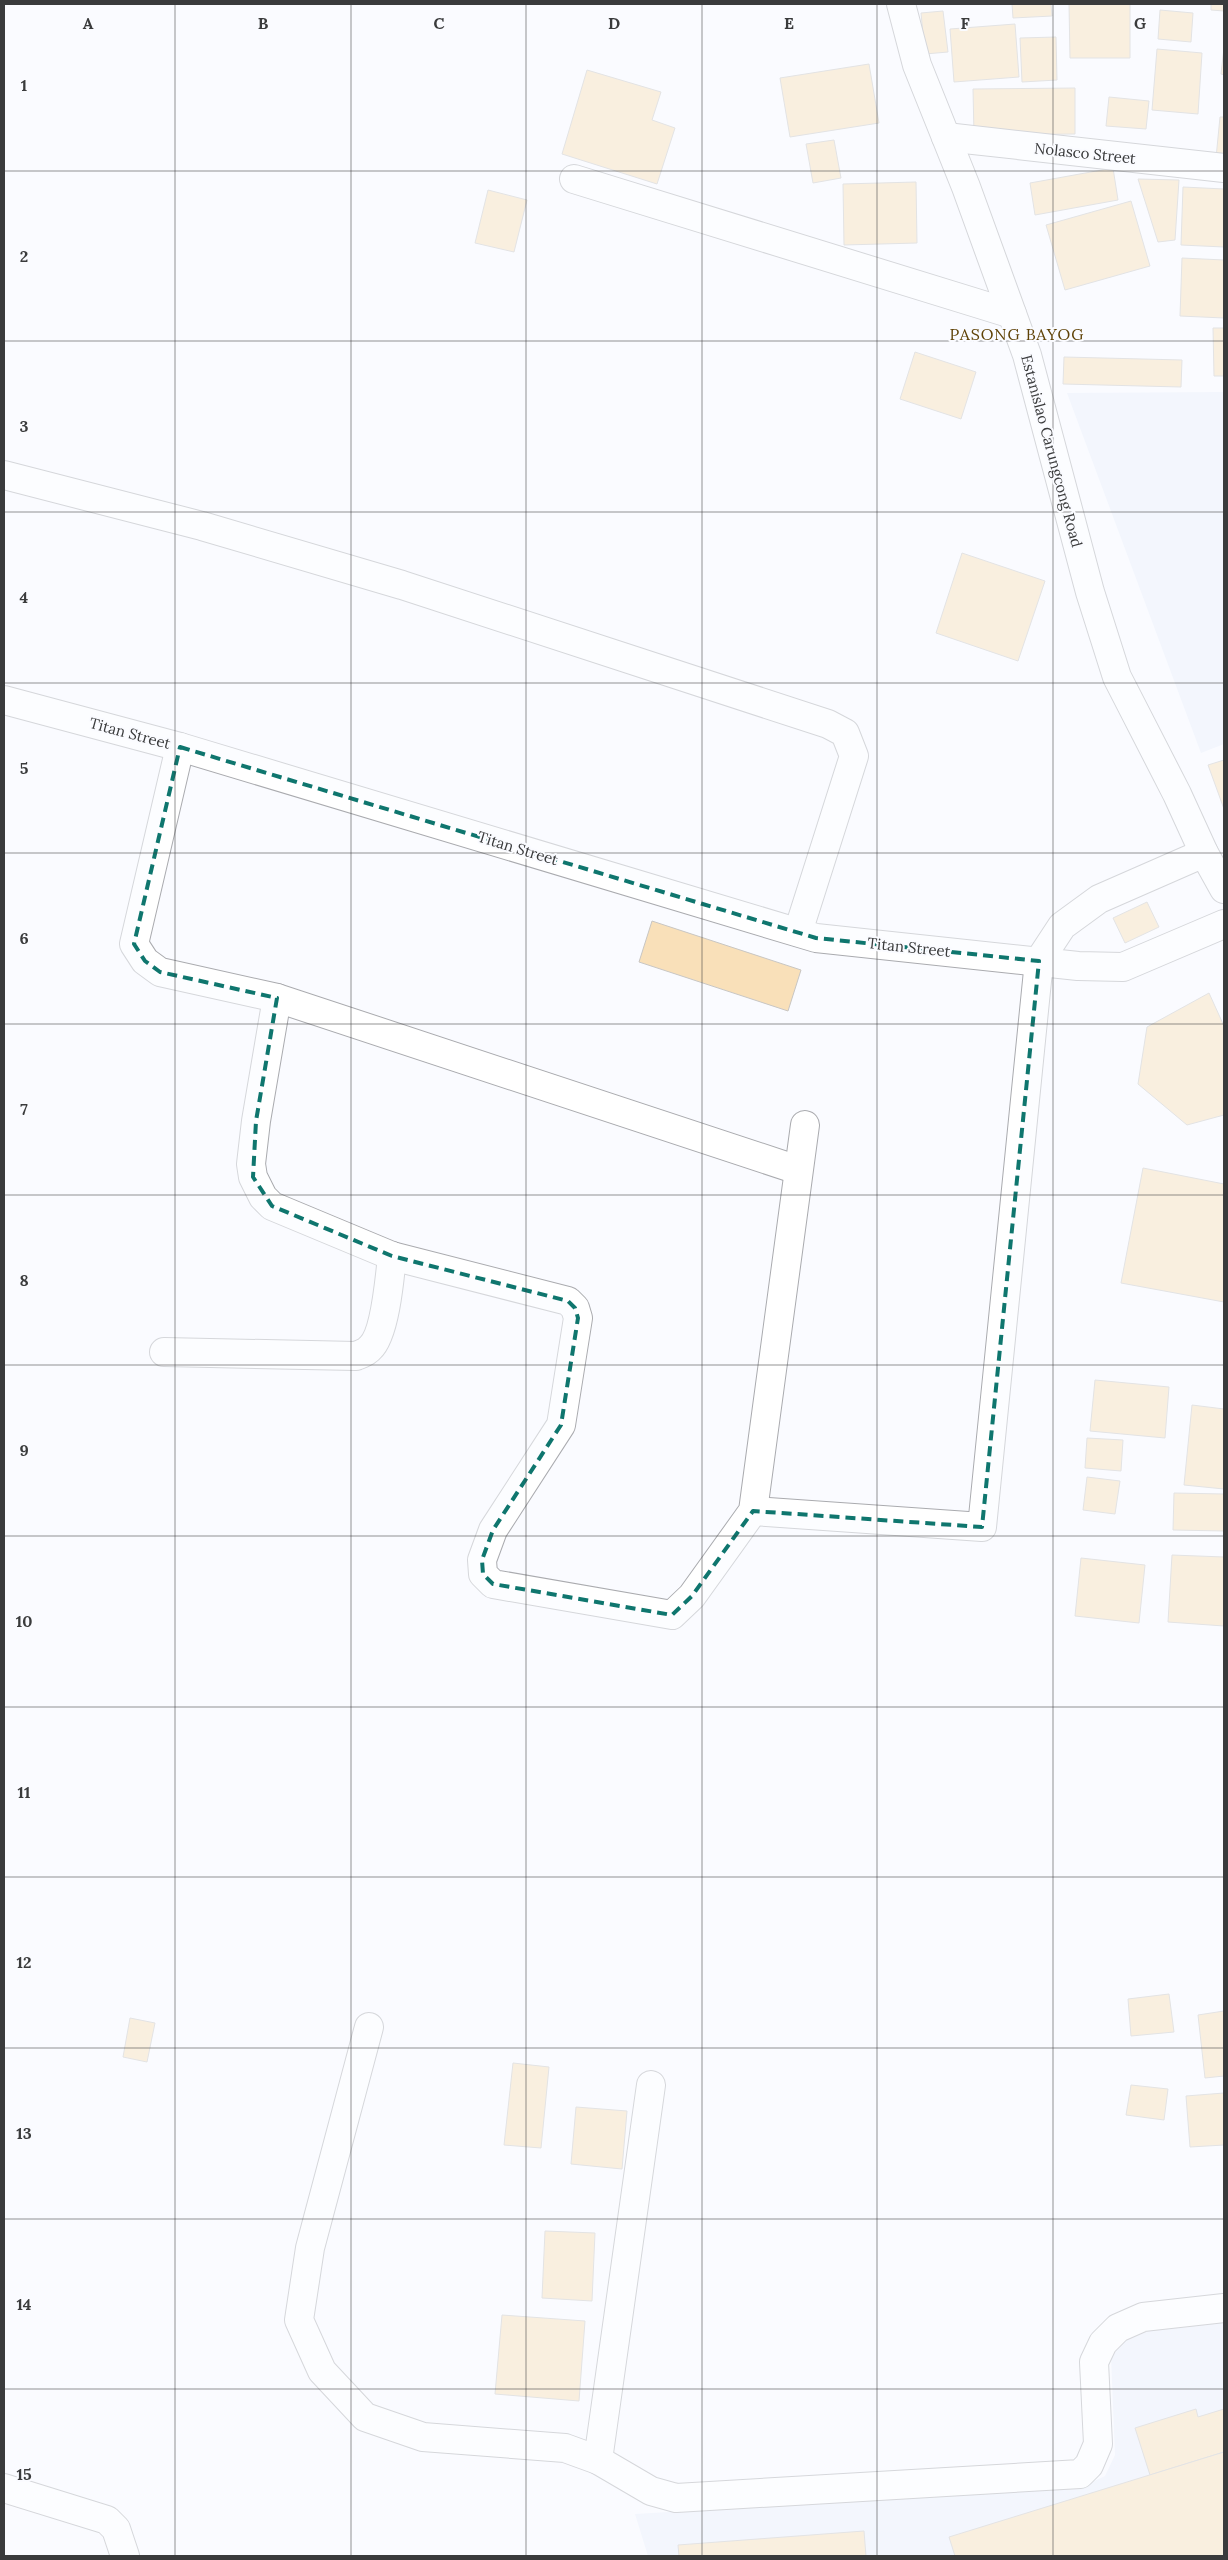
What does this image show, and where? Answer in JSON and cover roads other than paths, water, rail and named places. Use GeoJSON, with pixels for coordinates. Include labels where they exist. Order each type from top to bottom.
{"type":"FeatureCollection","features":[{"type":"Feature","properties":{"kind":"street","name":"Estanislao Carungcong Road"},"geometry":{"type":"LineString","coordinates":[[901,4],[917,65],[946,137],[1027,355],[1090,592],[1118,677],[1177,794],[1204,853],[1224,889]]}},
{"type":"Feature","properties":{"kind":"street","name":"Nolasco Street"},"geometry":{"type":"LineString","coordinates":[[946,137],[1224,168]]}},
{"type":"Feature","properties":{"kind":"street"},"geometry":{"type":"LineString","coordinates":[[574,179],[1012,314]]}},
{"type":"Feature","properties":{"kind":"street"},"geometry":{"type":"LineString","coordinates":[[4,475],[202,526],[393,582],[828,724],[844,733],[854,756],[798,932]]}},
{"type":"Feature","properties":{"kind":"street","name":"Titan Street"},"geometry":{"type":"LineString","coordinates":[[4,700],[180,747],[816,938],[1039,960],[1078,966],[1123,967],[1224,924]]}},
{"type":"Feature","properties":{"kind":"street"},"geometry":{"type":"LineString","coordinates":[[180,747],[134,944],[145,961],[160,972],[277,998],[798,1170]]}},
{"type":"Feature","properties":{"kind":"street"},"geometry":{"type":"LineString","coordinates":[[753,1511],[982,1528],[1039,960],[1062,926],[1100,899],[1204,853]]}},
{"type":"Feature","properties":{"kind":"street"},"geometry":{"type":"LineString","coordinates":[[277,998],[256,1121],[251,1164],[253,1177],[262,1196],[272,1206],[392,1256],[568,1301],[575,1308],[578,1318],[562,1425],[493,1530],[482,1560],[483,1574],[493,1584],[672,1615],[692,1596],[753,1511],[805,1125]]}},
{"type":"Feature","properties":{"kind":"street"},"geometry":{"type":"LineString","coordinates":[[164,1352],[356,1356],[372,1348],[378,1334],[388,1297],[392,1256]]}},
{"type":"Feature","properties":{"kind":"street"},"geometry":{"type":"LineString","coordinates":[[369,2027],[310,2248],[299,2320],[322,2371],[365,2417],[423,2437],[565,2448],[598,2460],[651,2491],[676,2498],[1080,2474],[1089,2465],[1098,2444],[1094,2362],[1103,2343],[1118,2328],[1143,2317],[1224,2308]]}},
{"type":"Feature","properties":{"kind":"street"},"geometry":{"type":"LineString","coordinates":[[598,2460],[651,2085]]}},
{"type":"Feature","properties":{"kind":"street"},"geometry":{"type":"LineString","coordinates":[[4,2488],[107,2520],[116,2529],[125,2556]]}},
{"type":"Feature","properties":{"kind":"district","name":"PASONG BAYOG"},"geometry":{"type":"Point","coordinates":[1017,334]}}]}
